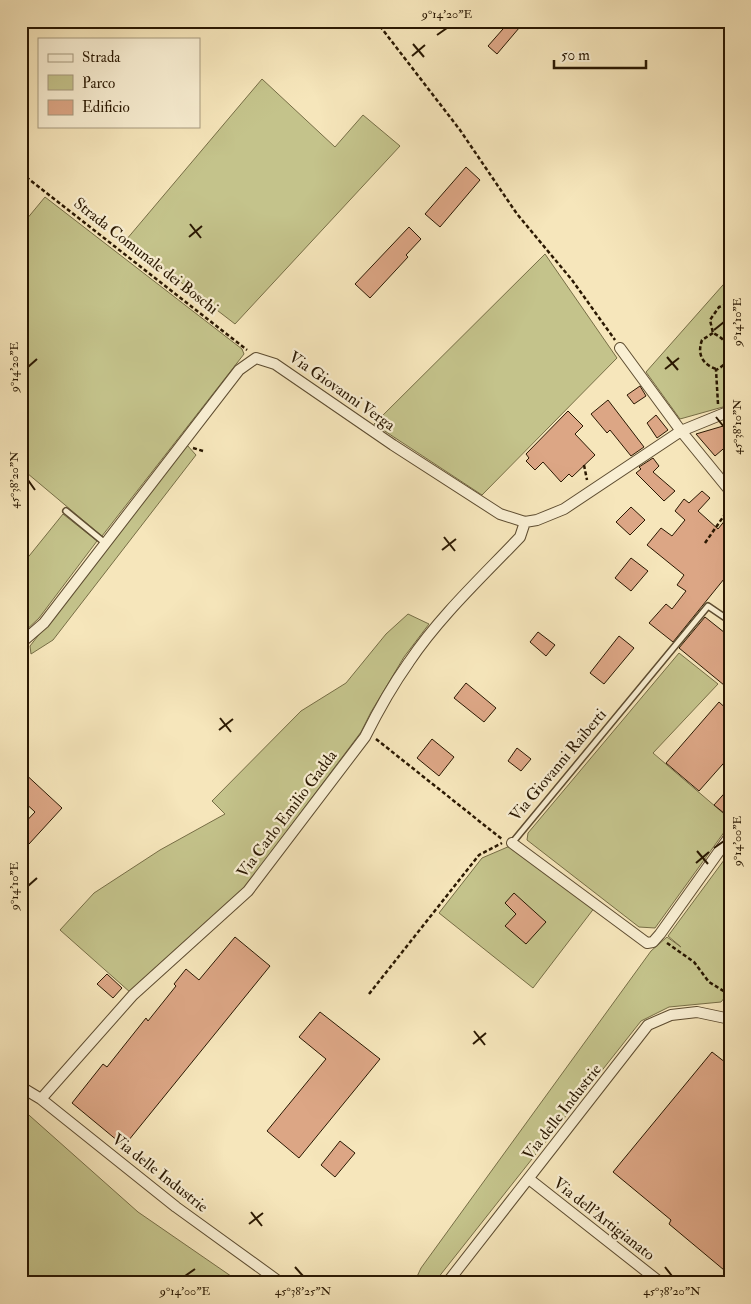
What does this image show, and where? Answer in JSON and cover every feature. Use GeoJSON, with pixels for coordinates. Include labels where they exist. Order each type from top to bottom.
{"type":"FeatureCollection","features":[{"type":"Feature","properties":{"kind":"street"},"geometry":{"type":"LineString","coordinates":[[620,348],[681,431],[730,491]]}},
{"type":"Feature","properties":{"kind":"street"},"geometry":{"type":"LineString","coordinates":[[21,643],[44,623],[239,370],[256,358]]}},
{"type":"Feature","properties":{"kind":"street","name":"Via Giovanni Verga"},"geometry":{"type":"LineString","coordinates":[[256,358],[275,364],[393,445],[500,514],[525,522]]}},
{"type":"Feature","properties":{"kind":"street"},"geometry":{"type":"LineString","coordinates":[[525,522],[549,516],[681,431],[718,415],[730,412]]}},
{"type":"Feature","properties":{"kind":"street","name":"Via Carlo Emilio Gadda"},"geometry":{"type":"LineString","coordinates":[[41,1099],[134,995],[248,891],[367,732],[409,661],[436,626],[520,536],[525,522]]}},
{"type":"Feature","properties":{"kind":"street"},"geometry":{"type":"LineString","coordinates":[[660,934],[730,836]]}},
{"type":"Feature","properties":{"kind":"street","name":"Via Giovanni Raiberti"},"geometry":{"type":"LineString","coordinates":[[509,842],[647,943],[654,942],[660,934]]}},
{"type":"Feature","properties":{"kind":"street","name":"Via delle Industrie"},"geometry":{"type":"LineString","coordinates":[[447,1283],[648,1025],[671,1015],[698,1012],[730,1019]]}},
{"type":"Feature","properties":{"kind":"street","name":"Via delle Industrie"},"geometry":{"type":"LineString","coordinates":[[21,1087],[41,1099],[176,1207],[281,1283]]}},
{"type":"Feature","properties":{"kind":"street","name":"Via dell'Artigianato"},"geometry":{"type":"LineString","coordinates":[[529,1179],[661,1283]]}},
{"type":"Feature","properties":{"kind":"lane"},"geometry":{"type":"LineString","coordinates":[[66,510],[105,543]]}},
{"type":"Feature","properties":{"kind":"lane","name":"Via Giovanni Raiberti"},"geometry":{"type":"LineString","coordinates":[[509,842],[708,606],[730,621]]}},
{"type":"Feature","properties":{"kind":"path"},"geometry":{"type":"LineString","coordinates":[[376,21],[460,130],[517,214],[572,280],[620,348]]}},
{"type":"Feature","properties":{"kind":"path","name":"Strada Comunale dei Boschi"},"geometry":{"type":"LineString","coordinates":[[21,173],[256,358]]}},
{"type":"Feature","properties":{"kind":"path"},"geometry":{"type":"LineString","coordinates":[[716,370],[725,364],[730,351],[726,341],[713,333],[710,320],[719,307],[730,303]]}},
{"type":"Feature","properties":{"kind":"path"},"geometry":{"type":"LineString","coordinates":[[713,333],[702,340],[700,352],[705,363],[716,370]]}},
{"type":"Feature","properties":{"kind":"path"},"geometry":{"type":"LineString","coordinates":[[716,370],[718,415]]}},
{"type":"Feature","properties":{"kind":"path"},"geometry":{"type":"LineString","coordinates":[[584,465],[587,483],[592,490]]}},
{"type":"Feature","properties":{"kind":"path"},"geometry":{"type":"LineString","coordinates":[[705,543],[730,507]]}},
{"type":"Feature","properties":{"kind":"path"},"geometry":{"type":"LineString","coordinates":[[367,732],[509,842],[479,855],[369,994]]}},
{"type":"Feature","properties":{"kind":"path"},"geometry":{"type":"LineString","coordinates":[[660,934],[669,946],[694,962],[709,982],[730,996]]}},
{"type":"Feature","properties":{"kind":"green space"},"geometry":{"type":"Polygon","coordinates":[[[262,79],[335,147],[363,115],[400,146],[235,324],[126,240],[262,79]]]}},
{"type":"Feature","properties":{"kind":"green space"},"geometry":{"type":"Polygon","coordinates":[[[45,197],[242,349],[244,354],[102,536],[21,468],[21,226],[45,197]]]}},
{"type":"Feature","properties":{"kind":"green space"},"geometry":{"type":"Polygon","coordinates":[[[545,254],[617,358],[482,495],[374,424],[545,254]]]}},
{"type":"Feature","properties":{"kind":"green space"},"geometry":{"type":"Polygon","coordinates":[[[730,277],[730,405],[680,419],[646,372],[730,277]]]}},
{"type":"Feature","properties":{"kind":"green space"},"geometry":{"type":"Polygon","coordinates":[[[187,445],[196,455],[53,640],[31,654],[30,646],[187,445]]]}},
{"type":"Feature","properties":{"kind":"green space"},"geometry":{"type":"Polygon","coordinates":[[[63,514],[97,541],[39,618],[21,635],[21,566],[63,514]]]}},
{"type":"Feature","properties":{"kind":"green space"},"geometry":{"type":"Polygon","coordinates":[[[408,614],[429,624],[404,657],[361,732],[242,891],[131,993],[60,930],[94,893],[160,850],[225,814],[212,801],[301,711],[346,683],[386,634],[408,614]]]}},
{"type":"Feature","properties":{"kind":"green space"},"geometry":{"type":"Polygon","coordinates":[[[679,653],[718,684],[653,753],[730,819],[730,824],[655,928],[639,927],[527,840],[528,833],[679,653]]]}},
{"type":"Feature","properties":{"kind":"green space"},"geometry":{"type":"Polygon","coordinates":[[[517,843],[595,907],[533,988],[439,913],[482,858],[517,843]]]}},
{"type":"Feature","properties":{"kind":"green space"},"geometry":{"type":"Polygon","coordinates":[[[730,852],[730,991],[721,1002],[669,1007],[641,1021],[434,1283],[414,1283],[421,1268],[651,951],[667,937],[681,947],[668,936],[730,852]]]}},
{"type":"Feature","properties":{"kind":"green space"},"geometry":{"type":"Polygon","coordinates":[[[21,1108],[138,1212],[241,1283],[21,1283],[21,1108]]]}},
{"type":"Feature","properties":{"kind":"building"},"geometry":{"type":"Polygon","coordinates":[[[510,21],[525,21],[497,54],[488,46],[510,21]]]}},
{"type":"Feature","properties":{"kind":"building"},"geometry":{"type":"Polygon","coordinates":[[[466,167],[480,180],[440,227],[425,214],[466,167]]]}},
{"type":"Feature","properties":{"kind":"building"},"geometry":{"type":"Polygon","coordinates":[[[409,227],[421,239],[406,255],[408,257],[370,298],[355,284],[409,227]]]}},
{"type":"Feature","properties":{"kind":"building"},"geometry":{"type":"Polygon","coordinates":[[[640,386],[646,396],[634,404],[627,395],[640,386]]]}},
{"type":"Feature","properties":{"kind":"building"},"geometry":{"type":"Polygon","coordinates":[[[608,400],[644,447],[631,456],[610,430],[607,433],[591,414],[608,400]]]}},
{"type":"Feature","properties":{"kind":"building"},"geometry":{"type":"Polygon","coordinates":[[[568,411],[583,426],[575,434],[595,455],[572,477],[569,474],[561,482],[543,462],[535,470],[526,461],[529,458],[526,454],[568,411]]]}},
{"type":"Feature","properties":{"kind":"building"},"geometry":{"type":"Polygon","coordinates":[[[656,415],[668,430],[657,438],[647,423],[656,415]]]}},
{"type":"Feature","properties":{"kind":"building"},"geometry":{"type":"Polygon","coordinates":[[[730,424],[730,443],[715,456],[696,434],[730,424]]]}},
{"type":"Feature","properties":{"kind":"building"},"geometry":{"type":"Polygon","coordinates":[[[653,458],[659,466],[653,472],[675,491],[664,501],[636,473],[641,469],[639,467],[653,458]]]}},
{"type":"Feature","properties":{"kind":"building"},"geometry":{"type":"Polygon","coordinates":[[[702,491],[710,498],[698,511],[718,529],[730,514],[730,583],[724,579],[673,642],[649,623],[666,604],[672,609],[686,591],[677,585],[684,575],[647,545],[661,528],[672,536],[685,520],[675,511],[684,499],[689,503],[702,491]]]}},
{"type":"Feature","properties":{"kind":"building"},"geometry":{"type":"Polygon","coordinates":[[[631,507],[645,520],[630,535],[616,522],[631,507]]]}},
{"type":"Feature","properties":{"kind":"building"},"geometry":{"type":"Polygon","coordinates":[[[631,558],[648,571],[631,591],[615,578],[631,558]]]}},
{"type":"Feature","properties":{"kind":"building"},"geometry":{"type":"Polygon","coordinates":[[[705,617],[730,637],[730,690],[679,648],[705,617]]]}},
{"type":"Feature","properties":{"kind":"building"},"geometry":{"type":"Polygon","coordinates":[[[538,632],[555,645],[546,656],[530,642],[538,632]]]}},
{"type":"Feature","properties":{"kind":"building"},"geometry":{"type":"Polygon","coordinates":[[[619,636],[634,648],[604,684],[590,673],[619,636]]]}},
{"type":"Feature","properties":{"kind":"building"},"geometry":{"type":"Polygon","coordinates":[[[466,683],[496,708],[484,722],[454,698],[466,683]]]}},
{"type":"Feature","properties":{"kind":"building"},"geometry":{"type":"Polygon","coordinates":[[[719,702],[730,712],[730,756],[699,791],[666,763],[719,702]]]}},
{"type":"Feature","properties":{"kind":"building"},"geometry":{"type":"Polygon","coordinates":[[[432,739],[454,757],[439,776],[417,758],[432,739]]]}},
{"type":"Feature","properties":{"kind":"building"},"geometry":{"type":"Polygon","coordinates":[[[517,748],[531,759],[521,771],[508,761],[517,748]]]}},
{"type":"Feature","properties":{"kind":"building"},"geometry":{"type":"Polygon","coordinates":[[[21,770],[62,808],[29,844],[21,837],[21,827],[35,812],[21,799],[21,770]]]}},
{"type":"Feature","properties":{"kind":"building"},"geometry":{"type":"Polygon","coordinates":[[[730,787],[730,818],[714,805],[730,787]]]}},
{"type":"Feature","properties":{"kind":"building"},"geometry":{"type":"Polygon","coordinates":[[[514,893],[546,922],[526,944],[505,926],[516,914],[505,903],[514,893]]]}},
{"type":"Feature","properties":{"kind":"building"},"geometry":{"type":"Polygon","coordinates":[[[235,937],[270,966],[124,1146],[72,1103],[103,1064],[107,1067],[146,1018],[148,1021],[176,986],[174,984],[186,969],[199,980],[235,937]]]}},
{"type":"Feature","properties":{"kind":"building"},"geometry":{"type":"Polygon","coordinates":[[[107,974],[122,988],[113,998],[97,984],[107,974]]]}},
{"type":"Feature","properties":{"kind":"building"},"geometry":{"type":"Polygon","coordinates":[[[320,1012],[380,1059],[299,1158],[267,1131],[326,1059],[299,1037],[320,1012]]]}},
{"type":"Feature","properties":{"kind":"building"},"geometry":{"type":"Polygon","coordinates":[[[712,1052],[730,1066],[730,1275],[669,1224],[671,1220],[613,1172],[712,1052]]]}},
{"type":"Feature","properties":{"kind":"building"},"geometry":{"type":"Polygon","coordinates":[[[340,1141],[355,1153],[335,1177],[321,1165],[340,1141]]]}}]}
